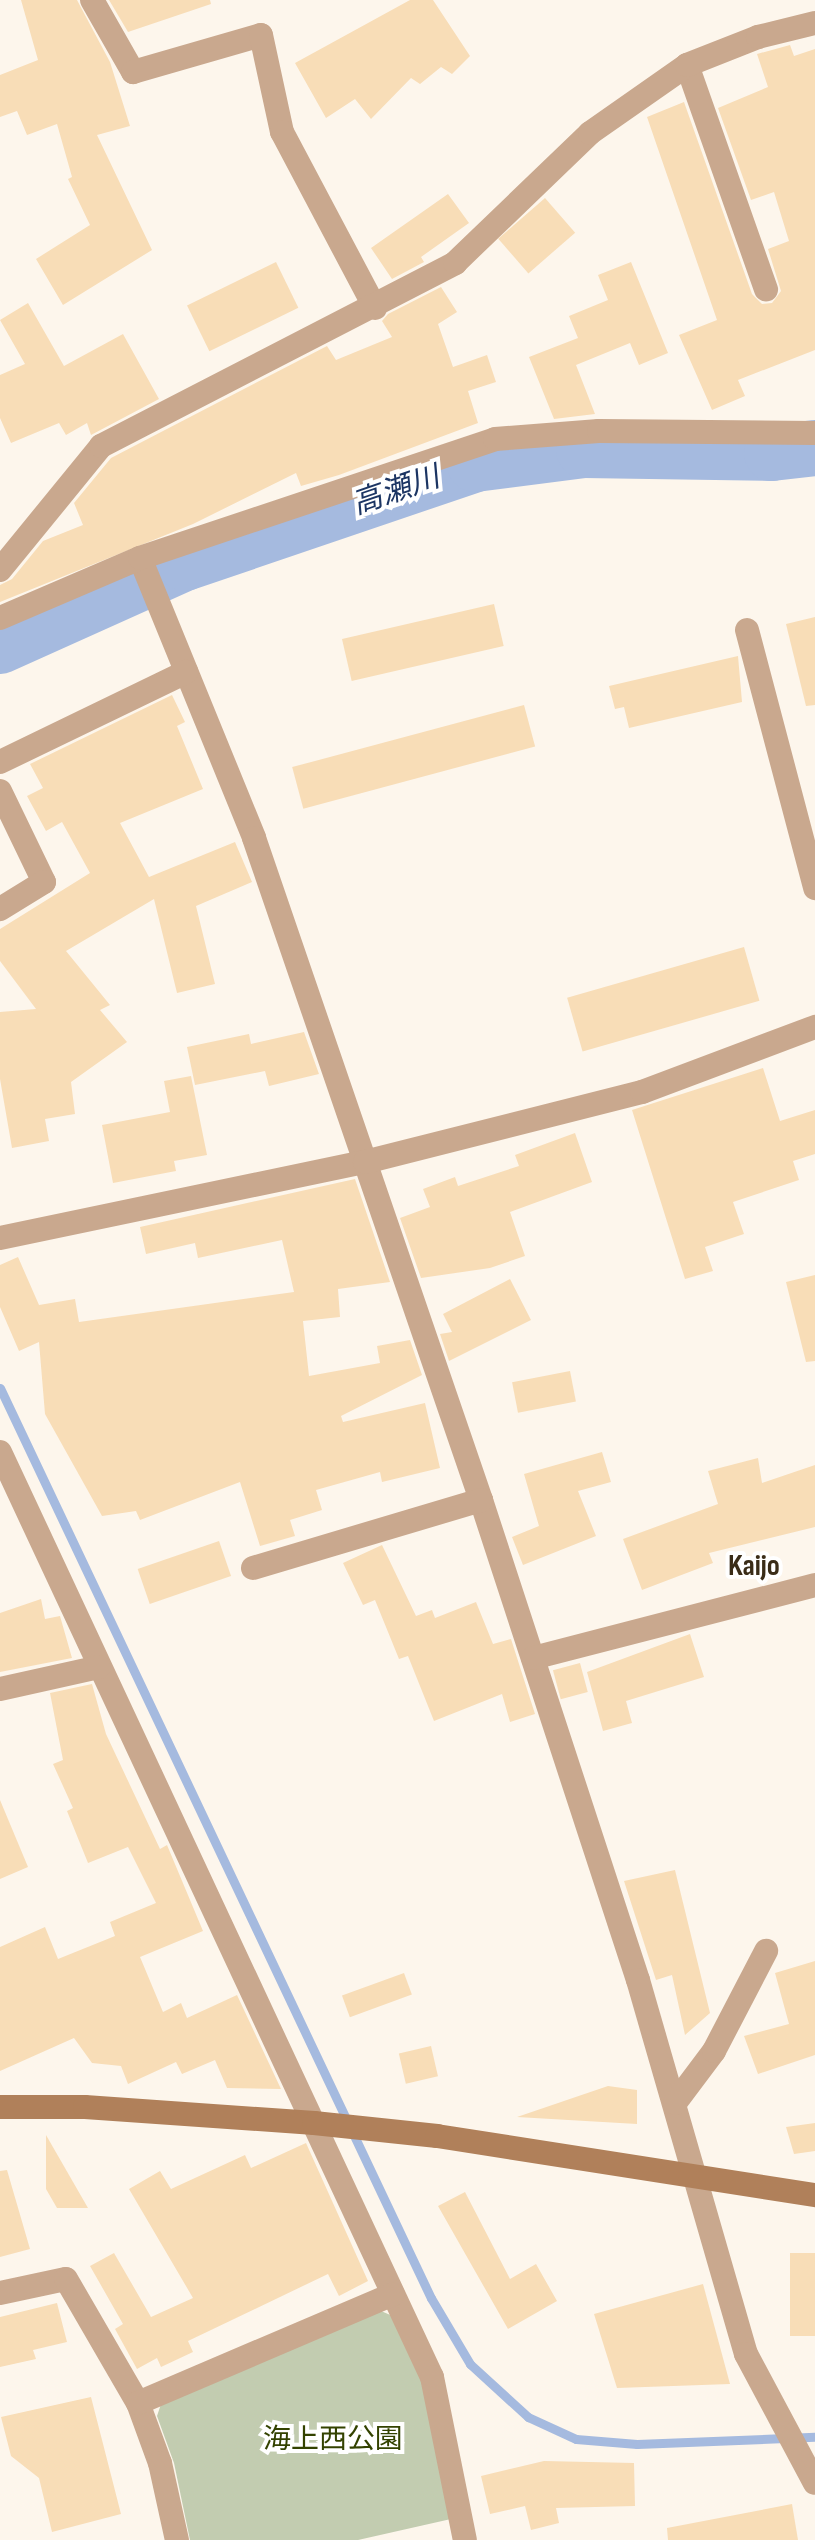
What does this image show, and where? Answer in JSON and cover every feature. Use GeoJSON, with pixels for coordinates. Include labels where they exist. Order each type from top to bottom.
{"type":"FeatureCollection","features":[{"type":"Feature","properties":{"kind":"street"},"geometry":{"type":"LineString","coordinates":[[92,0],[133,72],[261,35],[282,132],[375,308]]}},
{"type":"Feature","properties":{"kind":"street"},"geometry":{"type":"LineString","coordinates":[[0,570],[101,446],[375,308],[455,263],[590,133],[687,65],[758,37],[815,23]]}},
{"type":"Feature","properties":{"kind":"street"},"geometry":{"type":"LineString","coordinates":[[687,65],[766,289]]}},
{"type":"Feature","properties":{"kind":"street"},"geometry":{"type":"LineString","coordinates":[[0,618],[140,558],[495,439],[599,431],[815,433]]}},
{"type":"Feature","properties":{"kind":"street"},"geometry":{"type":"LineString","coordinates":[[140,558],[254,838],[481,1500],[675,2103],[691,2175],[746,2354],[815,2483]]}},
{"type":"Feature","properties":{"kind":"street"},"geometry":{"type":"LineString","coordinates":[[747,630],[815,888]]}},
{"type":"Feature","properties":{"kind":"street"},"geometry":{"type":"LineString","coordinates":[[0,762],[186,672]]}},
{"type":"Feature","properties":{"kind":"street"},"geometry":{"type":"LineString","coordinates":[[0,791],[44,882],[0,909]]}},
{"type":"Feature","properties":{"kind":"street"},"geometry":{"type":"LineString","coordinates":[[0,1238],[365,1162],[642,1092],[815,1027]]}},
{"type":"Feature","properties":{"kind":"street"},"geometry":{"type":"LineString","coordinates":[[0,1452],[432,2377],[465,2540]]}},
{"type":"Feature","properties":{"kind":"street"},"geometry":{"type":"LineString","coordinates":[[253,1568],[481,1500]]}},
{"type":"Feature","properties":{"kind":"street"},"geometry":{"type":"LineString","coordinates":[[533,1658],[815,1585]]}},
{"type":"Feature","properties":{"kind":"street"},"geometry":{"type":"LineString","coordinates":[[0,1689],[99,1667]]}},
{"type":"Feature","properties":{"kind":"street"},"geometry":{"type":"LineString","coordinates":[[675,2103],[714,2051],[766,1951]]}},
{"type":"Feature","properties":{"kind":"street"},"geometry":{"type":"LineString","coordinates":[[0,2107],[85,2107],[314,2123],[815,2195]]}},
{"type":"Feature","properties":{"kind":"street"},"geometry":{"type":"LineString","coordinates":[[0,2293],[66,2279],[138,2403],[160,2463],[177,2540]]}},
{"type":"Feature","properties":{"kind":"street"},"geometry":{"type":"LineString","coordinates":[[138,2403],[393,2294]]}},
{"type":"Feature","properties":{"kind":"green space","name":"海上西公園"},"geometry":{"type":"Polygon","coordinates":[[[381,2311],[395,2317],[423,2379],[451,2519],[358,2540],[190,2540],[174,2463],[157,2416],[161,2404],[381,2311]]]}},
{"type":"Feature","properties":{"kind":"building"},"geometry":{"type":"Polygon","coordinates":[[[21,0],[77,0],[110,62],[130,126],[97,135],[152,250],[63,305],[36,259],[90,225],[68,179],[72,177],[57,124],[27,135],[17,111],[0,117],[0,75],[38,60],[21,0]]]}},
{"type":"Feature","properties":{"kind":"building"},"geometry":{"type":"Polygon","coordinates":[[[109,0],[210,0],[211,4],[128,32],[109,0]]]}},
{"type":"Feature","properties":{"kind":"building"},"geometry":{"type":"Polygon","coordinates":[[[410,0],[433,0],[470,56],[452,74],[441,67],[420,84],[411,78],[371,119],[355,99],[326,118],[295,63],[410,0]]]}},
{"type":"Feature","properties":{"kind":"building"},"geometry":{"type":"Polygon","coordinates":[[[790,45],[794,56],[815,49],[815,350],[738,380],[745,396],[712,410],[679,335],[717,320],[647,117],[684,102],[752,294],[762,304],[772,303],[781,291],[768,249],[789,241],[774,192],[751,200],[718,108],[768,87],[757,54],[790,45]]]}},
{"type":"Feature","properties":{"kind":"building"},"geometry":{"type":"Polygon","coordinates":[[[448,194],[469,223],[421,257],[424,262],[392,279],[371,248],[448,194]]]}},
{"type":"Feature","properties":{"kind":"building"},"geometry":{"type":"Polygon","coordinates":[[[545,198],[575,233],[528,273],[498,239],[545,198]]]}},
{"type":"Feature","properties":{"kind":"building"},"geometry":{"type":"Polygon","coordinates":[[[276,262],[298,308],[209,351],[187,305],[276,262]]]}},
{"type":"Feature","properties":{"kind":"building"},"geometry":{"type":"Polygon","coordinates":[[[631,262],[668,353],[639,365],[630,343],[576,365],[595,414],[554,419],[529,357],[578,338],[569,316],[608,300],[598,275],[631,262]]]}},
{"type":"Feature","properties":{"kind":"building"},"geometry":{"type":"Polygon","coordinates":[[[441,287],[457,312],[438,324],[453,367],[487,355],[496,382],[468,391],[478,423],[301,486],[296,473],[193,524],[0,602],[0,585],[12,579],[43,541],[83,525],[74,503],[111,458],[327,346],[336,360],[392,337],[382,321],[388,314],[441,287]]]}},
{"type":"Feature","properties":{"kind":"building"},"geometry":{"type":"Polygon","coordinates":[[[28,303],[64,366],[123,334],[159,399],[91,435],[87,423],[66,435],[59,423],[11,443],[0,418],[0,375],[25,364],[0,320],[28,303]]]}},
{"type":"Feature","properties":{"kind":"building"},"geometry":{"type":"Polygon","coordinates":[[[494,604],[504,646],[352,681],[342,639],[494,604]]]}},
{"type":"Feature","properties":{"kind":"building"},"geometry":{"type":"Polygon","coordinates":[[[815,617],[815,705],[806,706],[786,624],[815,617]]]}},
{"type":"Feature","properties":{"kind":"building"},"geometry":{"type":"Polygon","coordinates":[[[738,656],[742,702],[629,728],[624,707],[615,709],[609,686],[738,656]]]}},
{"type":"Feature","properties":{"kind":"building"},"geometry":{"type":"Polygon","coordinates":[[[172,695],[185,722],[177,726],[203,789],[120,823],[149,877],[235,842],[252,882],[196,906],[215,984],[177,993],[154,899],[66,951],[110,1005],[100,1010],[127,1042],[71,1082],[75,1114],[45,1119],[49,1141],[12,1148],[0,1079],[0,1012],[36,1009],[0,961],[0,929],[90,873],[62,822],[46,831],[27,796],[43,788],[30,764],[172,695]]]}},
{"type":"Feature","properties":{"kind":"building"},"geometry":{"type":"Polygon","coordinates":[[[524,705],[535,747],[303,809],[292,767],[524,705]]]}},
{"type":"Feature","properties":{"kind":"building"},"geometry":{"type":"Polygon","coordinates":[[[744,947],[759,1001],[583,1052],[567,998],[744,947]]]}},
{"type":"Feature","properties":{"kind":"building"},"geometry":{"type":"Polygon","coordinates":[[[304,1032],[319,1074],[269,1086],[265,1071],[195,1085],[187,1047],[249,1034],[251,1044],[304,1032]]]}},
{"type":"Feature","properties":{"kind":"building"},"geometry":{"type":"Polygon","coordinates":[[[763,1068],[780,1121],[815,1110],[815,1154],[793,1161],[799,1180],[733,1202],[744,1234],[705,1247],[713,1271],[685,1279],[632,1110],[763,1068]]]}},
{"type":"Feature","properties":{"kind":"building"},"geometry":{"type":"Polygon","coordinates":[[[191,1076],[207,1155],[174,1161],[176,1171],[113,1183],[102,1125],[170,1112],[164,1081],[191,1076]]]}},
{"type":"Feature","properties":{"kind":"building"},"geometry":{"type":"Polygon","coordinates":[[[575,1133],[592,1182],[510,1212],[525,1256],[490,1268],[421,1278],[400,1218],[430,1207],[423,1189],[455,1177],[458,1186],[519,1166],[515,1155],[575,1133]]]}},
{"type":"Feature","properties":{"kind":"building"},"geometry":{"type":"Polygon","coordinates":[[[355,1179],[390,1282],[338,1289],[340,1317],[303,1321],[309,1376],[380,1363],[377,1346],[410,1340],[422,1375],[341,1416],[343,1422],[425,1403],[440,1468],[382,1482],[380,1472],[316,1490],[322,1510],[290,1520],[295,1536],[260,1546],[240,1482],[140,1520],[136,1511],[102,1516],[45,1414],[39,1342],[19,1351],[0,1307],[0,1265],[18,1257],[39,1305],[75,1299],[79,1322],[294,1292],[282,1240],[198,1258],[195,1243],[146,1254],[140,1227],[355,1179]]]}},
{"type":"Feature","properties":{"kind":"building"},"geometry":{"type":"Polygon","coordinates":[[[815,1275],[815,1361],[806,1362],[786,1282],[815,1275]]]}},
{"type":"Feature","properties":{"kind":"building"},"geometry":{"type":"Polygon","coordinates":[[[510,1279],[531,1320],[449,1361],[440,1334],[452,1332],[443,1314],[510,1279]]]}},
{"type":"Feature","properties":{"kind":"building"},"geometry":{"type":"Polygon","coordinates":[[[570,1371],[576,1401],[518,1413],[512,1382],[570,1371]]]}},
{"type":"Feature","properties":{"kind":"building"},"geometry":{"type":"Polygon","coordinates":[[[602,1452],[611,1482],[578,1491],[596,1536],[523,1565],[512,1537],[539,1526],[524,1474],[602,1452]]]}},
{"type":"Feature","properties":{"kind":"building"},"geometry":{"type":"Polygon","coordinates":[[[758,1458],[762,1483],[815,1465],[815,1527],[709,1553],[713,1563],[642,1590],[623,1539],[718,1504],[708,1471],[758,1458]]]}},
{"type":"Feature","properties":{"kind":"building"},"geometry":{"type":"Polygon","coordinates":[[[219,1541],[231,1576],[150,1604],[138,1569],[219,1541]]]}},
{"type":"Feature","properties":{"kind":"building"},"geometry":{"type":"Polygon","coordinates":[[[382,1545],[416,1616],[432,1610],[435,1618],[476,1602],[493,1644],[511,1639],[535,1714],[510,1722],[502,1694],[434,1721],[408,1656],[399,1659],[375,1600],[363,1605],[343,1563],[382,1545]]]}},
{"type":"Feature","properties":{"kind":"building"},"geometry":{"type":"Polygon","coordinates":[[[41,1599],[45,1619],[60,1616],[72,1658],[0,1672],[0,1613],[41,1599]]]}},
{"type":"Feature","properties":{"kind":"building"},"geometry":{"type":"Polygon","coordinates":[[[690,1634],[704,1677],[626,1701],[632,1723],[603,1731],[587,1672],[690,1634]]]}},
{"type":"Feature","properties":{"kind":"building"},"geometry":{"type":"Polygon","coordinates":[[[580,1663],[588,1692],[561,1699],[553,1670],[580,1663]]]}},
{"type":"Feature","properties":{"kind":"building"},"geometry":{"type":"Polygon","coordinates":[[[92,1684],[106,1734],[160,1849],[167,1845],[203,1931],[140,1957],[163,2012],[181,2003],[187,2018],[237,1995],[281,2089],[227,2088],[215,2060],[182,2074],[176,2062],[128,2084],[121,2066],[92,2063],[74,2038],[0,2071],[0,1947],[45,1927],[58,1959],[115,1936],[110,1922],[156,1903],[128,1847],[88,1863],[67,1811],[73,1808],[53,1764],[63,1760],[50,1693],[92,1684]]]}},
{"type":"Feature","properties":{"kind":"building"},"geometry":{"type":"Polygon","coordinates":[[[0,1800],[28,1867],[0,1879],[0,1800]]]}},
{"type":"Feature","properties":{"kind":"building"},"geometry":{"type":"Polygon","coordinates":[[[675,1870],[710,2013],[685,2035],[672,1975],[656,1980],[624,1881],[675,1870]]]}},
{"type":"Feature","properties":{"kind":"building"},"geometry":{"type":"Polygon","coordinates":[[[815,1961],[815,2055],[758,2074],[744,2036],[789,2024],[775,1973],[815,1961]]]}},
{"type":"Feature","properties":{"kind":"building"},"geometry":{"type":"Polygon","coordinates":[[[404,1973],[412,1995],[350,2017],[342,1996],[404,1973]]]}},
{"type":"Feature","properties":{"kind":"building"},"geometry":{"type":"Polygon","coordinates":[[[431,2046],[438,2076],[406,2084],[399,2053],[431,2046]]]}},
{"type":"Feature","properties":{"kind":"building"},"geometry":{"type":"Polygon","coordinates":[[[608,2086],[637,2090],[637,2124],[517,2117],[608,2086]]]}},
{"type":"Feature","properties":{"kind":"building"},"geometry":{"type":"Polygon","coordinates":[[[815,2123],[815,2151],[794,2154],[786,2127],[815,2123]]]}},
{"type":"Feature","properties":{"kind":"building"},"geometry":{"type":"Polygon","coordinates":[[[46,2135],[88,2208],[57,2208],[46,2189],[46,2135]]]}},
{"type":"Feature","properties":{"kind":"building"},"geometry":{"type":"Polygon","coordinates":[[[306,2143],[368,2281],[339,2296],[328,2274],[188,2341],[193,2352],[161,2367],[157,2358],[137,2369],[115,2329],[123,2324],[90,2266],[114,2253],[151,2317],[193,2298],[129,2189],[160,2171],[171,2189],[245,2155],[251,2168],[306,2143]]]}},
{"type":"Feature","properties":{"kind":"building"},"geometry":{"type":"Polygon","coordinates":[[[7,2170],[30,2249],[0,2257],[0,2171],[7,2170]]]}},
{"type":"Feature","properties":{"kind":"building"},"geometry":{"type":"Polygon","coordinates":[[[465,2192],[510,2279],[536,2264],[557,2301],[508,2329],[438,2206],[465,2192]]]}},
{"type":"Feature","properties":{"kind":"building"},"geometry":{"type":"Polygon","coordinates":[[[790,2253],[815,2253],[815,2336],[790,2336],[790,2253]]]}},
{"type":"Feature","properties":{"kind":"building"},"geometry":{"type":"Polygon","coordinates":[[[703,2284],[730,2384],[617,2388],[594,2314],[703,2284]]]}},
{"type":"Feature","properties":{"kind":"building"},"geometry":{"type":"Polygon","coordinates":[[[57,2303],[67,2342],[33,2350],[36,2359],[0,2367],[0,2317],[57,2303]]]}},
{"type":"Feature","properties":{"kind":"building"},"geometry":{"type":"Polygon","coordinates":[[[91,2397],[121,2514],[52,2532],[39,2478],[11,2456],[1,2417],[91,2397]]]}},
{"type":"Feature","properties":{"kind":"building"},"geometry":{"type":"Polygon","coordinates":[[[544,2461],[634,2463],[635,2506],[556,2508],[559,2523],[531,2530],[525,2506],[490,2514],[481,2476],[544,2461]]]}},
{"type":"Feature","properties":{"kind":"building"},"geometry":{"type":"Polygon","coordinates":[[[792,2504],[798,2540],[668,2540],[667,2528],[792,2504]]]}},
{"type":"Feature","properties":{"kind":"waterway","name":"高瀬川"},"geometry":{"type":"LineString","coordinates":[[0,646],[185,563],[475,464],[584,450],[772,453],[815,448]]}},
{"type":"Feature","properties":{"kind":"waterway"},"geometry":{"type":"LineString","coordinates":[[0,1388],[431,2298],[470,2364],[528,2417],[576,2439],[637,2444],[815,2437]]}},
{"type":"Feature","properties":{"kind":"district","name":"Kaijo"},"geometry":{"type":"Point","coordinates":[754,1566]}}]}
